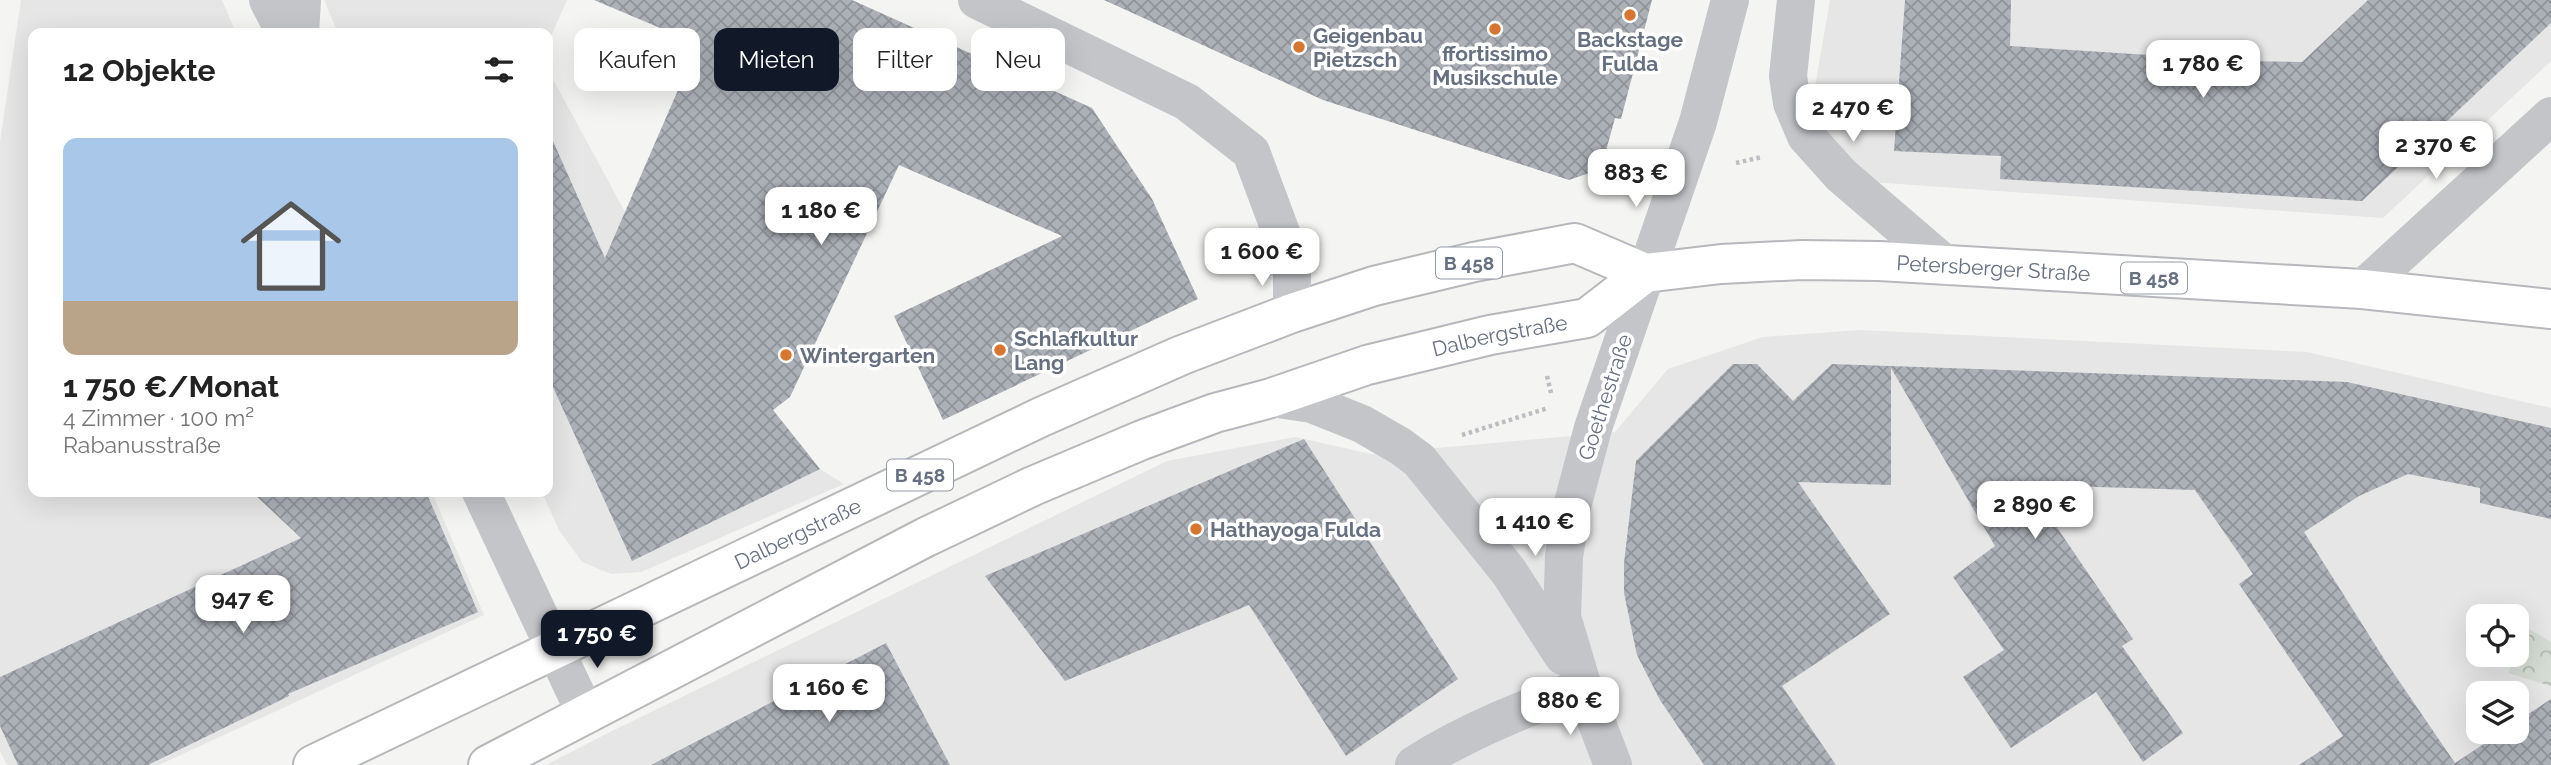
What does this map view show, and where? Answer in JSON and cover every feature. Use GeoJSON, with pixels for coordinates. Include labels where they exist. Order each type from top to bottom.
{"type":"FeatureCollection","features":[{"type":"Feature","properties":{"kind":"main road","name":"Dalbergstraße"},"geometry":{"type":"LineString","coordinates":[[313,765],[1041,417],[1182,355],[1292,313],[1386,283],[1474,262],[1575,243],[1645,273],[1587,318],[1490,335],[1367,365],[1271,398],[1215,413],[1142,440],[1033,486],[926,537],[488,765]]}},
{"type":"Feature","properties":{"kind":"main road","name":"Petersberger Straße"},"geometry":{"type":"LineString","coordinates":[[1645,273],[1721,264],[1802,260],[1878,261],[2362,289],[2551,309]]}},
{"type":"Feature","properties":{"kind":"street"},"geometry":{"type":"LineString","coordinates":[[268,0],[282,28]]}},
{"type":"Feature","properties":{"kind":"street"},"geometry":{"type":"LineString","coordinates":[[300,28],[302,0]]}},
{"type":"Feature","properties":{"kind":"street"},"geometry":{"type":"LineString","coordinates":[[977,0],[1187,102],[1251,152],[1292,262],[1292,313]]}},
{"type":"Feature","properties":{"kind":"street","name":"Goethestraße"},"geometry":{"type":"LineString","coordinates":[[1614,765],[1583,687],[1562,617],[1564,557],[1572,507],[1593,428],[1698,122],[1730,0]]}},
{"type":"Feature","properties":{"kind":"street"},"geometry":{"type":"LineString","coordinates":[[1796,0],[1788,76],[1792,103],[1806,136],[1841,174],[1947,266]]}},
{"type":"Feature","properties":{"kind":"street"},"geometry":{"type":"LineString","coordinates":[[2362,289],[2551,116]]}},
{"type":"Feature","properties":{"kind":"street","name":"Goethestraße"},"geometry":{"type":"LineString","coordinates":[[1271,398],[1312,404],[1362,424],[1419,460],[1509,572],[1583,687]]}},
{"type":"Feature","properties":{"kind":"street"},"geometry":{"type":"LineString","coordinates":[[483,497],[586,715]]}},
{"type":"Feature","properties":{"kind":"street"},"geometry":{"type":"LineString","coordinates":[[1414,765],[1488,723],[1583,687]]}},
{"type":"Feature","properties":{"kind":"path"},"geometry":{"type":"LineString","coordinates":[[1451,438],[1553,407]]}},
{"type":"Feature","properties":{"kind":"shaded area"},"geometry":{"type":"Polygon","coordinates":[[[21,0],[222,0],[234,28],[28,28],[28,497],[434,497],[484,615],[159,765],[7,765],[0,751],[0,142],[21,0]]]}},
{"type":"Feature","properties":{"kind":"shaded area"},"geometry":{"type":"Polygon","coordinates":[[[324,0],[567,0],[553,32],[553,28],[336,28],[324,0]]]}},
{"type":"Feature","properties":{"kind":"shaded area"},"geometry":{"type":"Polygon","coordinates":[[[1830,0],[2551,0],[2551,61],[2383,218],[1871,182],[1827,134],[1815,87],[1830,0]]]}},
{"type":"Feature","properties":{"kind":"shaded area"},"geometry":{"type":"Polygon","coordinates":[[[553,79],[625,212],[754,386],[820,469],[844,484],[641,572],[611,574],[582,562],[559,530],[544,497],[553,497],[553,79]]]}},
{"type":"Feature","properties":{"kind":"shaded area"},"geometry":{"type":"Polygon","coordinates":[[[1860,330],[2307,352],[2551,408],[2551,765],[546,765],[1167,461],[1295,437],[1371,454],[1615,432],[1668,369],[1763,337],[1860,330]]]}},
{"type":"Feature","properties":{"kind":"green space"},"geometry":{"type":"Polygon","coordinates":[[[2529,629],[2551,642],[2551,686],[2508,673],[2511,667],[2529,667],[2529,629]]]}},
{"type":"Feature","properties":{"kind":"building"},"geometry":{"type":"Polygon","coordinates":[[[594,0],[852,0],[914,28],[853,28],[853,91],[957,91],[957,47],[971,54],[971,91],[1054,91],[1092,108],[1152,199],[1198,299],[943,420],[894,316],[1062,236],[899,165],[790,397],[773,410],[820,469],[632,561],[553,387],[553,141],[605,258],[678,91],[700,91],[700,28],[660,28],[594,0]]]}},
{"type":"Feature","properties":{"kind":"building"},"geometry":{"type":"Polygon","coordinates":[[[1104,0],[1652,0],[1621,119],[1615,118],[1601,169],[1569,180],[1323,100],[1104,0]]]}},
{"type":"Feature","properties":{"kind":"building"},"geometry":{"type":"Polygon","coordinates":[[[1905,0],[2011,0],[2010,46],[2243,61],[2302,62],[2368,0],[2551,0],[2551,23],[2362,201],[2000,179],[2001,156],[1894,151],[1905,0]]]}},
{"type":"Feature","properties":{"kind":"building"},"geometry":{"type":"Polygon","coordinates":[[[1733,364],[1757,364],[1793,401],[1832,364],[2347,382],[2551,428],[2551,519],[2480,503],[2480,488],[2408,474],[2359,496],[2304,532],[2386,662],[2455,763],[2484,744],[2529,744],[2529,713],[2551,699],[2551,765],[2299,765],[2343,736],[2239,584],[2253,574],[2195,490],[2028,485],[2133,639],[2122,646],[2183,733],[2143,762],[2096,692],[2011,748],[1963,677],[2004,650],[1953,577],[1995,546],[1891,368],[1891,485],[1798,482],[1890,614],[1782,686],[1836,765],[1704,765],[1660,700],[1637,655],[1624,593],[1624,563],[1636,461],[1733,364]]]}},
{"type":"Feature","properties":{"kind":"building"},"geometry":{"type":"Polygon","coordinates":[[[1304,439],[1458,679],[1346,756],[1249,605],[1065,681],[985,576],[1304,439]]]}},
{"type":"Feature","properties":{"kind":"building"},"geometry":{"type":"Polygon","coordinates":[[[257,497],[428,497],[478,612],[288,694],[289,696],[148,765],[18,765],[0,726],[0,677],[301,538],[257,497]]]}},
{"type":"Feature","properties":{"kind":"building"},"geometry":{"type":"Polygon","coordinates":[[[886,643],[950,765],[651,765],[886,643]]]}},
{"type":"Feature","properties":{"kind":"place","name":"Backstage Fulda"},"geometry":{"type":"Point","coordinates":[1630,15]}},
{"type":"Feature","properties":{"kind":"place","name":"ffortissimo Musikschule"},"geometry":{"type":"Point","coordinates":[1495,29]}},
{"type":"Feature","properties":{"kind":"place","name":"Geigenbau Pietzsch"},"geometry":{"type":"Point","coordinates":[1299,47]}},
{"type":"Feature","properties":{"kind":"place","name":"Schlafkultur Lang"},"geometry":{"type":"Point","coordinates":[1000,350]}},
{"type":"Feature","properties":{"kind":"place","name":"Wintergarten"},"geometry":{"type":"Point","coordinates":[786,355]}},
{"type":"Feature","properties":{"kind":"place","name":"Hathayoga Fulda"},"geometry":{"type":"Point","coordinates":[1196,529]}}]}
